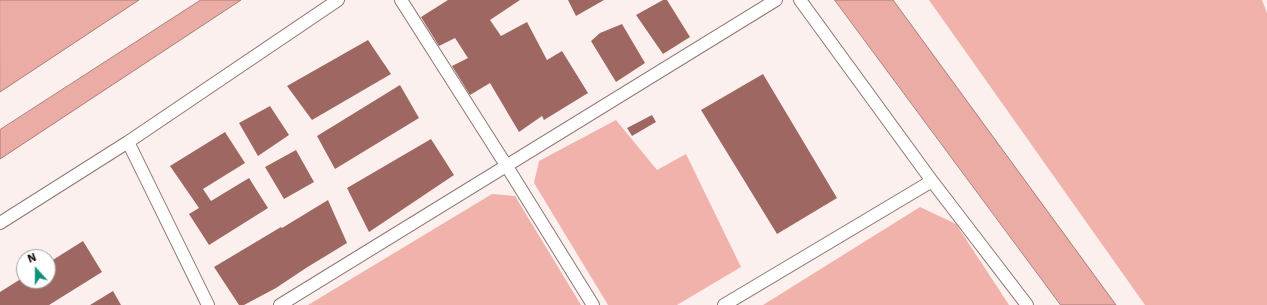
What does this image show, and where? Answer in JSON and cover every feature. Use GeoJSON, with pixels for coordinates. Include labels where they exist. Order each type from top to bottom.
{"type":"FeatureCollection","features":[{"type":"Feature","properties":{"kind":"street"},"geometry":{"type":"LineString","coordinates":[[0,223],[128,142],[338,0]]}},
{"type":"Feature","properties":{"kind":"street"},"geometry":{"type":"LineString","coordinates":[[401,0],[593,305]]}},
{"type":"Feature","properties":{"kind":"street"},"geometry":{"type":"LineString","coordinates":[[280,305],[776,0]]}},
{"type":"Feature","properties":{"kind":"street"},"geometry":{"type":"LineString","coordinates":[[800,0],[932,181],[1027,305]]}},
{"type":"Feature","properties":{"kind":"street"},"geometry":{"type":"LineString","coordinates":[[128,142],[208,305]]}},
{"type":"Feature","properties":{"kind":"street"},"geometry":{"type":"LineString","coordinates":[[724,305],[932,181]]}},
{"type":"Feature","properties":{"kind":"shaded area"},"geometry":{"type":"Polygon","coordinates":[[[0,0],[139,0],[0,92],[0,0]]]}},
{"type":"Feature","properties":{"kind":"shaded area"},"geometry":{"type":"Polygon","coordinates":[[[201,0],[241,0],[0,159],[0,130],[201,0]]]}},
{"type":"Feature","properties":{"kind":"shaded area"},"geometry":{"type":"Polygon","coordinates":[[[835,0],[893,0],[1116,305],[1061,305],[835,0]]]}},
{"type":"Feature","properties":{"kind":"shaded area"},"geometry":{"type":"Polygon","coordinates":[[[929,0],[1262,0],[1267,13],[1267,305],[1145,305],[929,0]]]}},
{"type":"Feature","properties":{"kind":"shaded area"},"geometry":{"type":"Polygon","coordinates":[[[616,120],[657,170],[686,154],[741,267],[677,305],[608,305],[534,183],[539,161],[616,120]]]}},
{"type":"Feature","properties":{"kind":"shaded area"},"geometry":{"type":"Polygon","coordinates":[[[492,194],[515,196],[581,305],[308,305],[492,194]]]}},
{"type":"Feature","properties":{"kind":"shaded area"},"geometry":{"type":"Polygon","coordinates":[[[920,207],[956,224],[1009,305],[763,305],[920,207]]]}},
{"type":"Feature","properties":{"kind":"building"},"geometry":{"type":"Polygon","coordinates":[[[448,0],[520,0],[490,20],[501,36],[527,22],[547,60],[562,51],[588,93],[544,120],[542,116],[519,132],[490,83],[470,95],[452,66],[468,58],[455,38],[439,46],[421,17],[448,0]]]}},
{"type":"Feature","properties":{"kind":"building"},"geometry":{"type":"Polygon","coordinates":[[[568,0],[604,0],[576,16],[568,0]]]}},
{"type":"Feature","properties":{"kind":"building"},"geometry":{"type":"Polygon","coordinates":[[[663,0],[667,0],[690,37],[663,54],[636,15],[663,0]]]}},
{"type":"Feature","properties":{"kind":"building"},"geometry":{"type":"Polygon","coordinates":[[[622,24],[645,63],[616,82],[591,41],[600,33],[622,24]]]}},
{"type":"Feature","properties":{"kind":"building"},"geometry":{"type":"Polygon","coordinates":[[[368,40],[391,74],[312,120],[287,86],[368,40]]]}},
{"type":"Feature","properties":{"kind":"building"},"geometry":{"type":"Polygon","coordinates":[[[763,74],[837,198],[777,234],[701,110],[763,74]]]}},
{"type":"Feature","properties":{"kind":"building"},"geometry":{"type":"Polygon","coordinates":[[[400,85],[419,118],[335,169],[317,136],[400,85]]]}},
{"type":"Feature","properties":{"kind":"building"},"geometry":{"type":"Polygon","coordinates":[[[270,106],[289,135],[258,156],[239,123],[270,106]]]}},
{"type":"Feature","properties":{"kind":"building"},"geometry":{"type":"Polygon","coordinates":[[[652,115],[656,122],[632,136],[627,128],[652,115]]]}},
{"type":"Feature","properties":{"kind":"building"},"geometry":{"type":"Polygon","coordinates":[[[225,132],[245,163],[203,189],[211,201],[249,178],[268,208],[209,245],[189,214],[199,208],[170,166],[225,132]]]}},
{"type":"Feature","properties":{"kind":"building"},"geometry":{"type":"Polygon","coordinates":[[[431,139],[454,175],[369,232],[347,188],[431,139]]]}},
{"type":"Feature","properties":{"kind":"building"},"geometry":{"type":"Polygon","coordinates":[[[296,150],[314,182],[284,199],[265,167],[296,150]]]}},
{"type":"Feature","properties":{"kind":"building"},"geometry":{"type":"Polygon","coordinates":[[[328,200],[347,243],[276,288],[244,305],[239,305],[214,267],[328,200]]]}},
{"type":"Feature","properties":{"kind":"building"},"geometry":{"type":"Polygon","coordinates":[[[83,241],[102,272],[49,305],[0,305],[0,292],[16,282],[16,289],[56,289],[56,258],[83,241]]]}},
{"type":"Feature","properties":{"kind":"building"},"geometry":{"type":"Polygon","coordinates":[[[113,291],[121,305],[90,305],[113,291]]]}}]}
